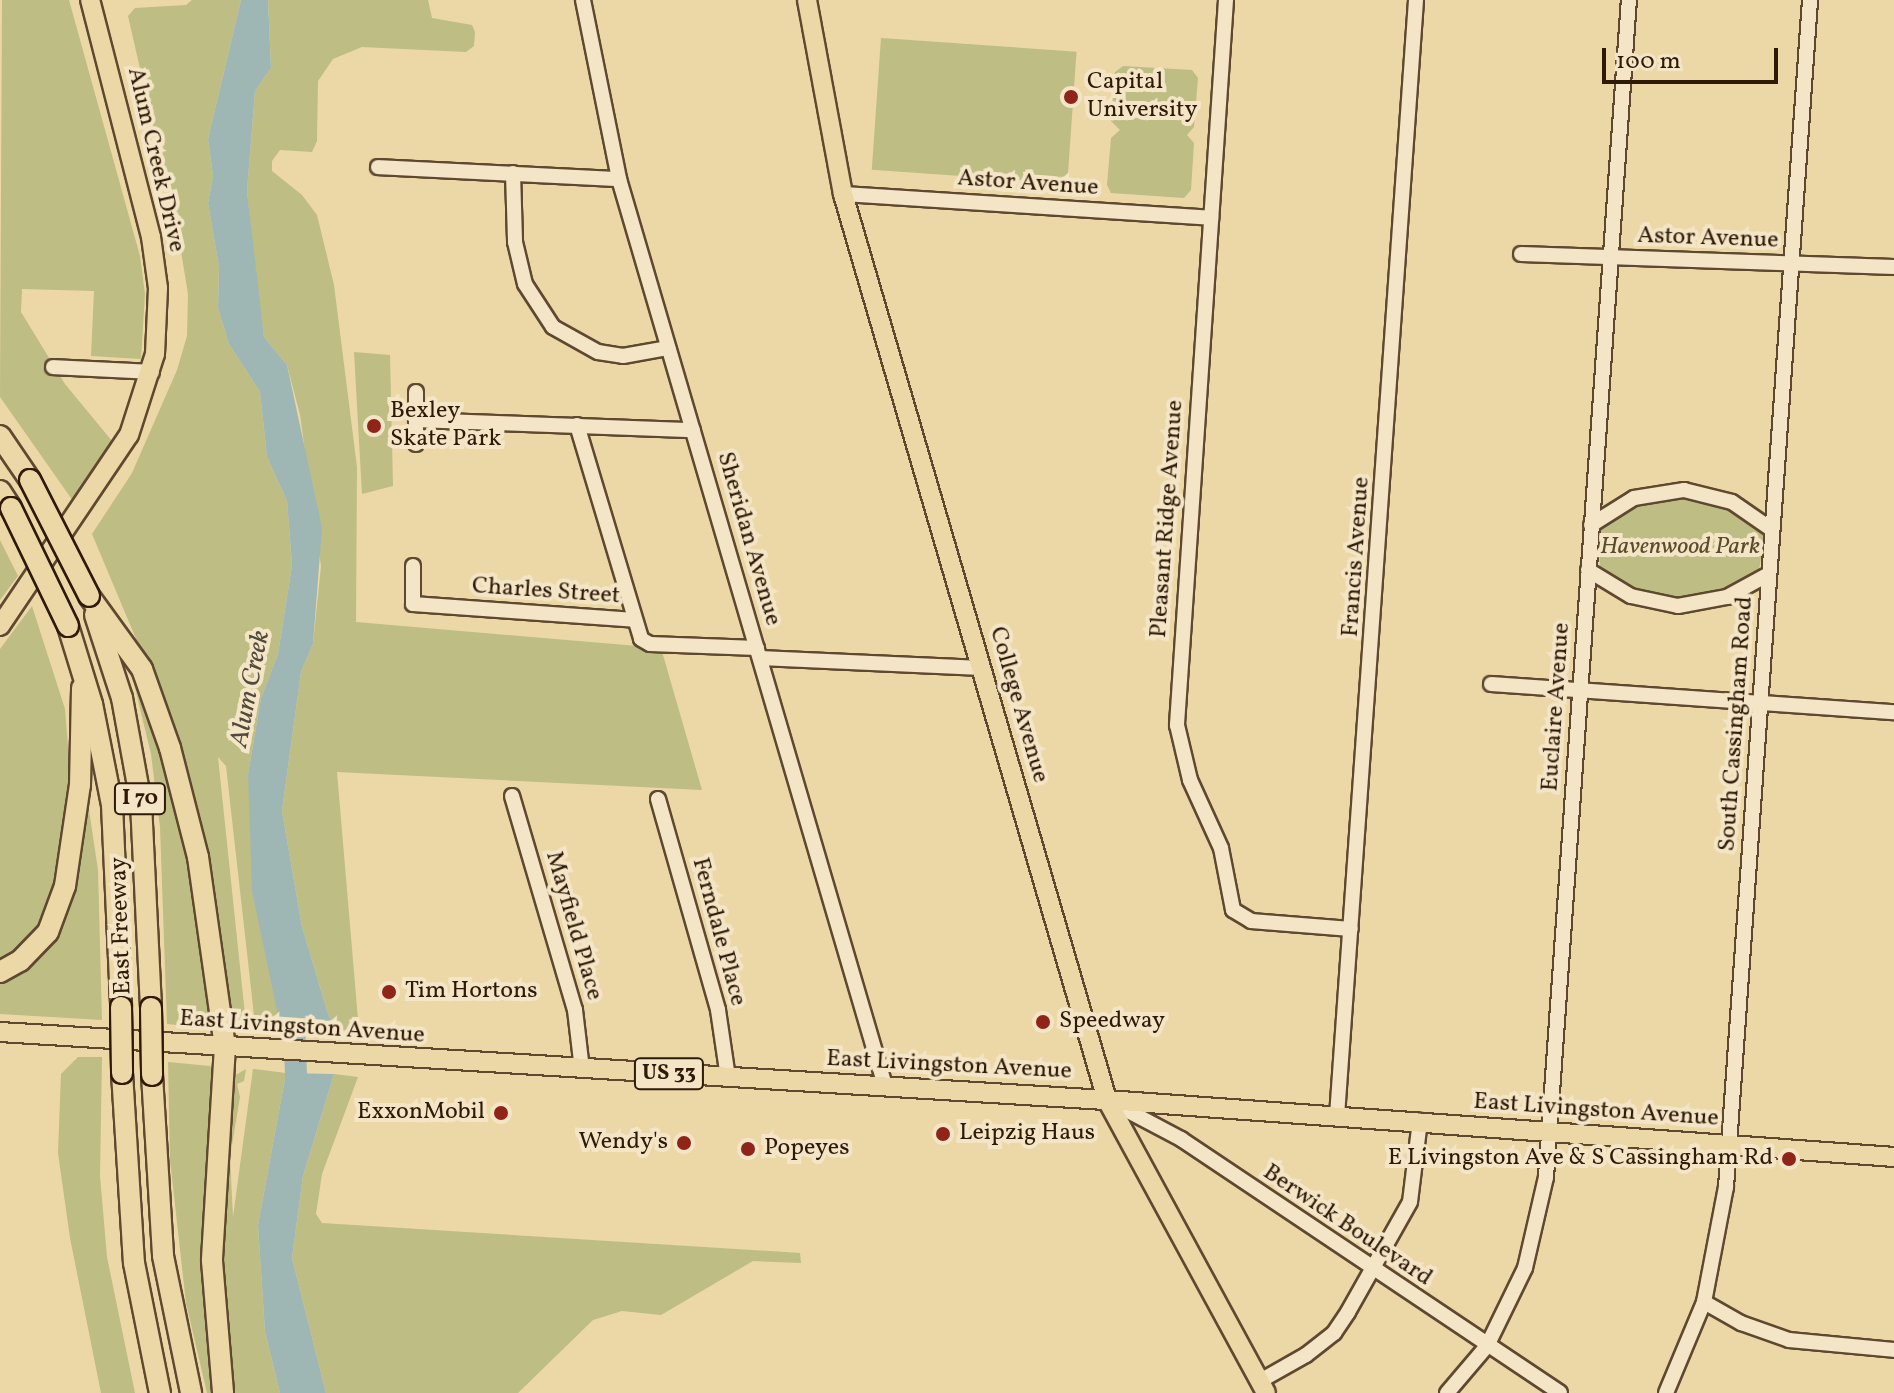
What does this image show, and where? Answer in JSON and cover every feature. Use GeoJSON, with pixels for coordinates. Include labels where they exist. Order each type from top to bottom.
{"type":"FeatureCollection","features":[{"type":"Feature","properties":{"kind":"highway","name":"East Freeway"},"geometry":{"type":"LineString","coordinates":[[0,436],[30,480],[89,596],[122,698],[141,803],[163,1256],[191,1393]]}},
{"type":"Feature","properties":{"kind":"highway","name":"East Freeway"},"geometry":{"type":"LineString","coordinates":[[6,499],[68,626],[84,675],[112,805],[122,1073],[134,1263],[160,1393]]}},
{"type":"Feature","properties":{"kind":"highway"},"geometry":{"type":"LineString","coordinates":[[89,596],[142,669],[170,748],[198,857],[225,1046],[212,1261],[223,1393]]}},
{"type":"Feature","properties":{"kind":"highway"},"geometry":{"type":"LineString","coordinates":[[0,972],[20,961],[48,932],[65,886],[80,785],[78,723],[84,675]]}},
{"type":"Feature","properties":{"kind":"main road","name":"Alum Creek Drive"},"geometry":{"type":"LineString","coordinates":[[0,626],[102,482],[129,435],[152,372],[158,313],[151,237],[90,0]]}},
{"type":"Feature","properties":{"kind":"main road","name":"College Avenue"},"geometry":{"type":"LineString","coordinates":[[807,0],[843,194],[1107,1100],[1263,1387]]}},
{"type":"Feature","properties":{"kind":"main road","name":"East Livingston Avenue"},"geometry":{"type":"LineString","coordinates":[[0,1032],[349,1056],[1107,1100],[1894,1157]]}},
{"type":"Feature","properties":{"kind":"street","name":"Sheridan Avenue"},"geometry":{"type":"LineString","coordinates":[[583,0],[619,179],[885,1086]]}},
{"type":"Feature","properties":{"kind":"street","name":"Pleasant Ridge Avenue"},"geometry":{"type":"LineString","coordinates":[[1226,0],[1178,693],[1182,752],[1221,848],[1233,910],[1251,921],[1351,929]]}},
{"type":"Feature","properties":{"kind":"street","name":"Francis Avenue"},"geometry":{"type":"LineString","coordinates":[[1337,1116],[1416,0]]}},
{"type":"Feature","properties":{"kind":"street","name":"Euclaire Avenue"},"geometry":{"type":"LineString","coordinates":[[1447,1393],[1487,1346],[1525,1268],[1546,1177],[1629,0]]}},
{"type":"Feature","properties":{"kind":"street","name":"South Cassingham Road"},"geometry":{"type":"LineString","coordinates":[[1666,1393],[1704,1302],[1721,1231],[1810,0]]}},
{"type":"Feature","properties":{"kind":"street"},"geometry":{"type":"LineString","coordinates":[[378,167],[619,179]]}},
{"type":"Feature","properties":{"kind":"street"},"geometry":{"type":"LineString","coordinates":[[513,173],[515,242],[525,284],[553,327],[598,352],[623,356],[668,348]]}},
{"type":"Feature","properties":{"kind":"street","name":"Astor Avenue"},"geometry":{"type":"LineString","coordinates":[[843,194],[1211,218]]}},
{"type":"Feature","properties":{"kind":"street","name":"Astor Avenue"},"geometry":{"type":"LineString","coordinates":[[1521,254],[1894,267]]}},
{"type":"Feature","properties":{"kind":"street"},"geometry":{"type":"LineString","coordinates":[[53,367],[152,372]]}},
{"type":"Feature","properties":{"kind":"street"},"geometry":{"type":"LineString","coordinates":[[416,392],[416,444]]}},
{"type":"Feature","properties":{"kind":"street"},"geometry":{"type":"LineString","coordinates":[[416,420],[693,430]]}},
{"type":"Feature","properties":{"kind":"street"},"geometry":{"type":"LineString","coordinates":[[577,425],[634,620]]}},
{"type":"Feature","properties":{"kind":"street"},"geometry":{"type":"LineString","coordinates":[[1591,525],[1634,498],[1684,490],[1732,502],[1771,529]]}},
{"type":"Feature","properties":{"kind":"street","name":"Charles Street"},"geometry":{"type":"LineString","coordinates":[[413,566],[413,604],[634,620],[641,639],[650,644],[982,668]]}},
{"type":"Feature","properties":{"kind":"street"},"geometry":{"type":"LineString","coordinates":[[1588,570],[1631,596],[1678,606],[1727,597],[1769,574]]}},
{"type":"Feature","properties":{"kind":"street"},"geometry":{"type":"LineString","coordinates":[[1491,684],[1894,712]]}},
{"type":"Feature","properties":{"kind":"street","name":"Mayfield Place"},"geometry":{"type":"LineString","coordinates":[[512,796],[575,1010],[582,1070]]}},
{"type":"Feature","properties":{"kind":"street","name":"Ferndale Place"},"geometry":{"type":"LineString","coordinates":[[658,799],[718,1010],[728,1078]]}},
{"type":"Feature","properties":{"kind":"street","name":"Berwick Boulevard"},"geometry":{"type":"LineString","coordinates":[[1107,1100],[1181,1139],[1373,1271],[1560,1393]]}},
{"type":"Feature","properties":{"kind":"street"},"geometry":{"type":"LineString","coordinates":[[1263,1387],[1334,1333],[1373,1271],[1410,1202],[1420,1121]]}},
{"type":"Feature","properties":{"kind":"street"},"geometry":{"type":"LineString","coordinates":[[1704,1302],[1741,1323],[1789,1340],[1894,1350]]}},
{"type":"Feature","properties":{"kind":"green space"},"geometry":{"type":"Polygon","coordinates":[[[2,0],[69,0],[140,256],[145,294],[141,359],[91,356],[94,291],[22,289],[21,312],[65,384],[112,441],[73,501],[0,397],[2,0]]]}},
{"type":"Feature","properties":{"kind":"green space"},"geometry":{"type":"Polygon","coordinates":[[[192,0],[241,0],[208,139],[213,176],[208,203],[219,267],[218,308],[229,344],[260,392],[267,457],[287,501],[292,565],[278,654],[261,698],[248,774],[280,1025],[255,1024],[226,766],[218,757],[246,1024],[232,1017],[225,999],[200,827],[176,734],[92,534],[132,473],[177,370],[187,336],[188,294],[179,239],[128,16],[135,8],[186,5],[192,0]]]}},
{"type":"Feature","properties":{"kind":"green space"},"geometry":{"type":"Polygon","coordinates":[[[268,0],[428,0],[432,18],[472,25],[475,32],[474,46],[466,52],[362,47],[333,59],[318,81],[317,141],[312,152],[280,150],[272,161],[272,171],[302,195],[317,215],[334,285],[357,467],[356,622],[661,648],[702,790],[337,772],[359,1031],[346,1030],[329,1017],[302,927],[282,811],[301,672],[313,644],[321,566],[300,415],[287,365],[264,337],[247,191],[255,91],[271,68],[268,0]]]}},
{"type":"Feature","properties":{"kind":"green space"},"geometry":{"type":"Polygon","coordinates":[[[881,38],[1077,52],[1067,183],[872,170],[881,38]]]}},
{"type":"Feature","properties":{"kind":"green space"},"geometry":{"type":"Polygon","coordinates":[[[1123,66],[1192,70],[1198,78],[1194,127],[1187,135],[1194,143],[1191,190],[1184,198],[1111,193],[1107,185],[1111,138],[1120,130],[1111,121],[1115,72],[1123,66]]]}},
{"type":"Feature","properties":{"kind":"green space","name":"Bexley Skate Park"},"geometry":{"type":"Polygon","coordinates":[[[354,352],[390,355],[393,486],[362,494],[354,352]]]}},
{"type":"Feature","properties":{"kind":"green space","name":"Havenwood Park"},"geometry":{"type":"Polygon","coordinates":[[[1684,497],[1729,507],[1761,528],[1765,533],[1759,570],[1724,592],[1678,600],[1634,590],[1600,567],[1598,531],[1603,525],[1637,504],[1684,497]]]}},
{"type":"Feature","properties":{"kind":"green space"},"geometry":{"type":"Polygon","coordinates":[[[0,540],[18,576],[0,600],[0,540]]]}},
{"type":"Feature","properties":{"kind":"green space"},"geometry":{"type":"Polygon","coordinates":[[[32,606],[65,709],[71,785],[61,869],[42,925],[18,952],[0,961],[0,649],[32,606]]]}},
{"type":"Feature","properties":{"kind":"green space"},"geometry":{"type":"Polygon","coordinates":[[[134,664],[184,821],[212,1017],[208,1028],[167,1024],[160,827],[151,754],[130,667],[134,664]]]}},
{"type":"Feature","properties":{"kind":"green space"},"geometry":{"type":"Polygon","coordinates":[[[86,790],[98,870],[102,1020],[0,1014],[0,978],[37,955],[86,790]]]}},
{"type":"Feature","properties":{"kind":"green space"},"geometry":{"type":"Polygon","coordinates":[[[78,1057],[102,1057],[100,1176],[107,1257],[135,1393],[101,1393],[70,1238],[58,1153],[61,1074],[78,1057]]]}},
{"type":"Feature","properties":{"kind":"green space"},"geometry":{"type":"Polygon","coordinates":[[[168,1062],[210,1066],[212,1071],[204,1287],[215,1393],[207,1393],[186,1303],[170,1160],[168,1062]]]}},
{"type":"Feature","properties":{"kind":"green space"},"geometry":{"type":"Polygon","coordinates":[[[246,1069],[244,1081],[237,1084],[240,1097],[230,1157],[233,1217],[253,1069],[286,1073],[258,1225],[265,1332],[280,1393],[230,1393],[221,1277],[229,1079],[246,1069]]]}},
{"type":"Feature","properties":{"kind":"green space"},"geometry":{"type":"Polygon","coordinates":[[[334,1074],[358,1077],[322,1174],[316,1214],[322,1223],[800,1253],[801,1263],[753,1261],[661,1315],[622,1311],[593,1320],[518,1393],[326,1393],[292,1258],[303,1176],[334,1074]]]}},
{"type":"Feature","properties":{"kind":"water"},"geometry":{"type":"Polygon","coordinates":[[[241,0],[268,0],[271,68],[255,91],[247,191],[264,337],[287,365],[322,528],[313,644],[301,672],[282,811],[302,927],[329,1017],[346,1030],[280,1025],[252,891],[248,774],[261,698],[278,654],[292,565],[287,501],[267,457],[260,392],[229,344],[218,308],[219,267],[208,203],[213,176],[208,139],[241,0]]]}},
{"type":"Feature","properties":{"kind":"water"},"geometry":{"type":"Polygon","coordinates":[[[286,1073],[334,1074],[303,1176],[292,1258],[326,1393],[280,1393],[265,1332],[258,1225],[286,1073]]]}},
{"type":"Feature","properties":{"kind":"waterway","name":"Alum Creek"},"geometry":{"type":"LineString","coordinates":[[293,996],[297,1101]]}},
{"type":"Feature","properties":{"kind":"place","name":"Capital University"},"geometry":{"type":"Point","coordinates":[1071,97]}},
{"type":"Feature","properties":{"kind":"place","name":"Bexley Skate Park"},"geometry":{"type":"Point","coordinates":[374,426]}},
{"type":"Feature","properties":{"kind":"place","name":"Tim Hortons"},"geometry":{"type":"Point","coordinates":[389,992]}},
{"type":"Feature","properties":{"kind":"place","name":"Speedway"},"geometry":{"type":"Point","coordinates":[1043,1022]}},
{"type":"Feature","properties":{"kind":"place","name":"ExxonMobil"},"geometry":{"type":"Point","coordinates":[501,1113]}},
{"type":"Feature","properties":{"kind":"place","name":"Leipzig Haus"},"geometry":{"type":"Point","coordinates":[943,1134]}},
{"type":"Feature","properties":{"kind":"place","name":"Wendy's"},"geometry":{"type":"Point","coordinates":[684,1143]}},
{"type":"Feature","properties":{"kind":"place","name":"Popeyes"},"geometry":{"type":"Point","coordinates":[748,1149]}},
{"type":"Feature","properties":{"kind":"place","name":"E Livingston Ave & S Cassingham Rd"},"geometry":{"type":"Point","coordinates":[1789,1159]}}]}
